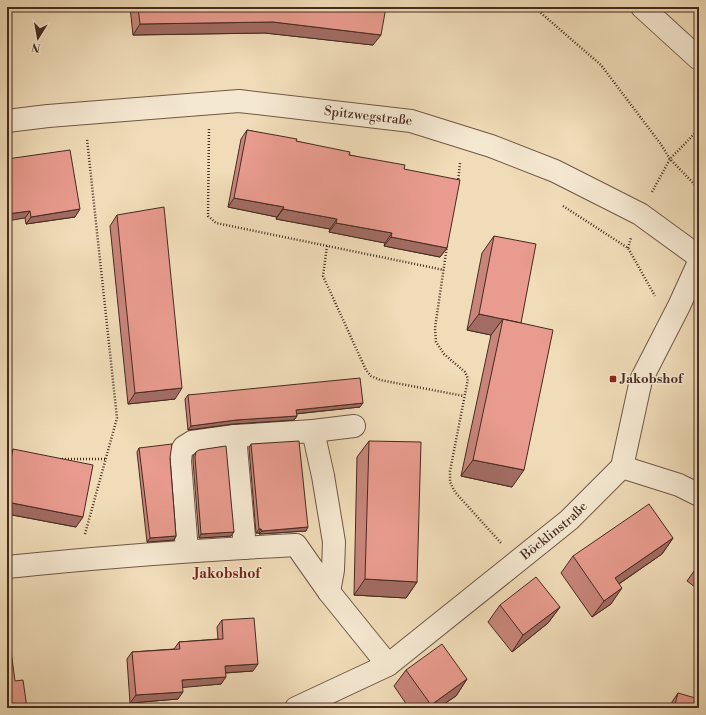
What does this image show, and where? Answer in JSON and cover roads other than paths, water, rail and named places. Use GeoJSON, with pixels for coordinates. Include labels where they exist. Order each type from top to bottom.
{"type":"FeatureCollection","features":[{"type":"Feature","properties":{"kind":"street"},"geometry":{"type":"LineString","coordinates":[[642,7],[699,59]]}},
{"type":"Feature","properties":{"kind":"street","name":"Spitzwegstraße"},"geometry":{"type":"LineString","coordinates":[[7,121],[48,116],[239,101],[410,121],[491,146],[555,170],[640,214],[699,257]]}},
{"type":"Feature","properties":{"kind":"street"},"geometry":{"type":"LineString","coordinates":[[699,262],[641,380],[622,467],[679,485],[699,495]]}},
{"type":"Feature","properties":{"kind":"street"},"geometry":{"type":"LineString","coordinates":[[187,551],[180,461],[181,452],[184,447],[192,442],[235,436],[313,431],[354,426]]}},
{"type":"Feature","properties":{"kind":"street"},"geometry":{"type":"LineString","coordinates":[[313,431],[323,476],[334,542],[333,570],[329,592]]}},
{"type":"Feature","properties":{"kind":"street"},"geometry":{"type":"LineString","coordinates":[[235,436],[245,548]]}},
{"type":"Feature","properties":{"kind":"street","name":"Böcklinstraße"},"geometry":{"type":"LineString","coordinates":[[296,708],[388,665],[569,520],[622,467]]}},
{"type":"Feature","properties":{"kind":"street"},"geometry":{"type":"LineString","coordinates":[[7,567],[78,559],[296,545],[329,592],[388,665]]}},
{"type":"Feature","properties":{"kind":"place","name":"Jakobshof"},"geometry":{"type":"Point","coordinates":[613,379]}},
{"type":"Feature","properties":{"kind":"district","name":"Jakobshof"},"geometry":{"type":"Point","coordinates":[227,574]}}]}
